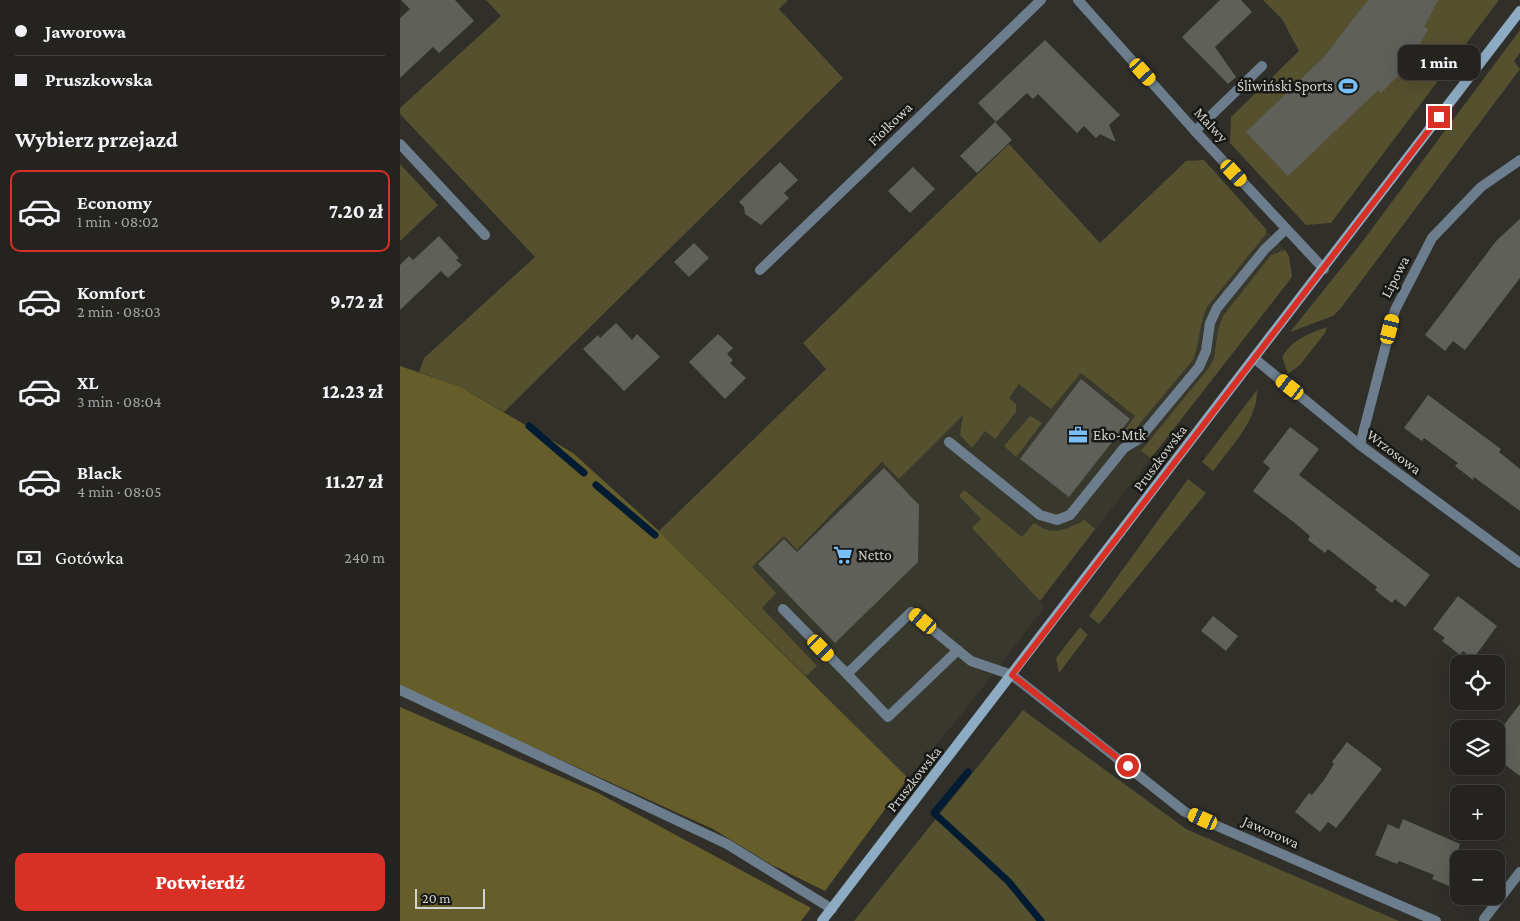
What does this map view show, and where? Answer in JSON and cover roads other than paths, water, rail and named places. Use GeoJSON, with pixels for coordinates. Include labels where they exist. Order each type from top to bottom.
{"type":"FeatureCollection","features":[{"type":"Feature","properties":{"kind":"street","name":"Fiołkowa"},"geometry":{"type":"LineString","coordinates":[[760,270],[1041,0]]}},
{"type":"Feature","properties":{"kind":"street","name":"Malwy"},"geometry":{"type":"LineString","coordinates":[[1078,0],[1195,131],[1324,269]]}},
{"type":"Feature","properties":{"kind":"street","name":"Pruszkowska"},"geometry":{"type":"LineString","coordinates":[[822,921],[1255,359],[1520,11]]}},
{"type":"Feature","properties":{"kind":"street"},"geometry":{"type":"LineString","coordinates":[[1195,131],[1262,66]]}},
{"type":"Feature","properties":{"kind":"street"},"geometry":{"type":"LineString","coordinates":[[400,144],[485,235]]}},
{"type":"Feature","properties":{"kind":"street","name":"Lipowa"},"geometry":{"type":"LineString","coordinates":[[1360,445],[1395,310],[1432,238],[1481,187],[1520,160]]}},
{"type":"Feature","properties":{"kind":"street"},"geometry":{"type":"LineString","coordinates":[[948,442],[1040,515],[1057,520],[1070,515],[1124,448],[1139,439],[1198,367],[1206,351],[1210,323],[1217,308],[1265,248],[1286,229]]}},
{"type":"Feature","properties":{"kind":"street","name":"Wrzosowa"},"geometry":{"type":"LineString","coordinates":[[1255,359],[1360,445],[1519,560]]}},
{"type":"Feature","properties":{"kind":"street"},"geometry":{"type":"LineString","coordinates":[[783,609],[888,718],[958,650]]}},
{"type":"Feature","properties":{"kind":"street"},"geometry":{"type":"LineString","coordinates":[[847,674],[911,612],[978,664],[1012,675]]}},
{"type":"Feature","properties":{"kind":"street","name":"Jaworowa"},"geometry":{"type":"LineString","coordinates":[[1012,675],[1185,812],[1436,921]]}},
{"type":"Feature","properties":{"kind":"street"},"geometry":{"type":"LineString","coordinates":[[400,690],[727,844],[832,909]]}},
{"type":"Feature","properties":{"kind":"street"},"geometry":{"type":"LineString","coordinates":[[1484,919],[1520,872]]}},
{"type":"Feature","properties":{"kind":"waterway"},"geometry":{"type":"LineString","coordinates":[[529,426],[584,473]]}},
{"type":"Feature","properties":{"kind":"waterway"},"geometry":{"type":"LineString","coordinates":[[596,485],[655,535]]}},
{"type":"Feature","properties":{"kind":"waterway"},"geometry":{"type":"LineString","coordinates":[[968,772],[934,813],[1008,881],[1041,921]]}},
{"type":"Feature","properties":{"kind":"place","name":"Śliwiński Sports"},"geometry":{"type":"Point","coordinates":[1348,86]}},
{"type":"Feature","properties":{"kind":"place","name":"Eko-Mtk"},"geometry":{"type":"Point","coordinates":[1078,435]}},
{"type":"Feature","properties":{"kind":"place","name":"Netto"},"geometry":{"type":"Point","coordinates":[843,555]}}]}
